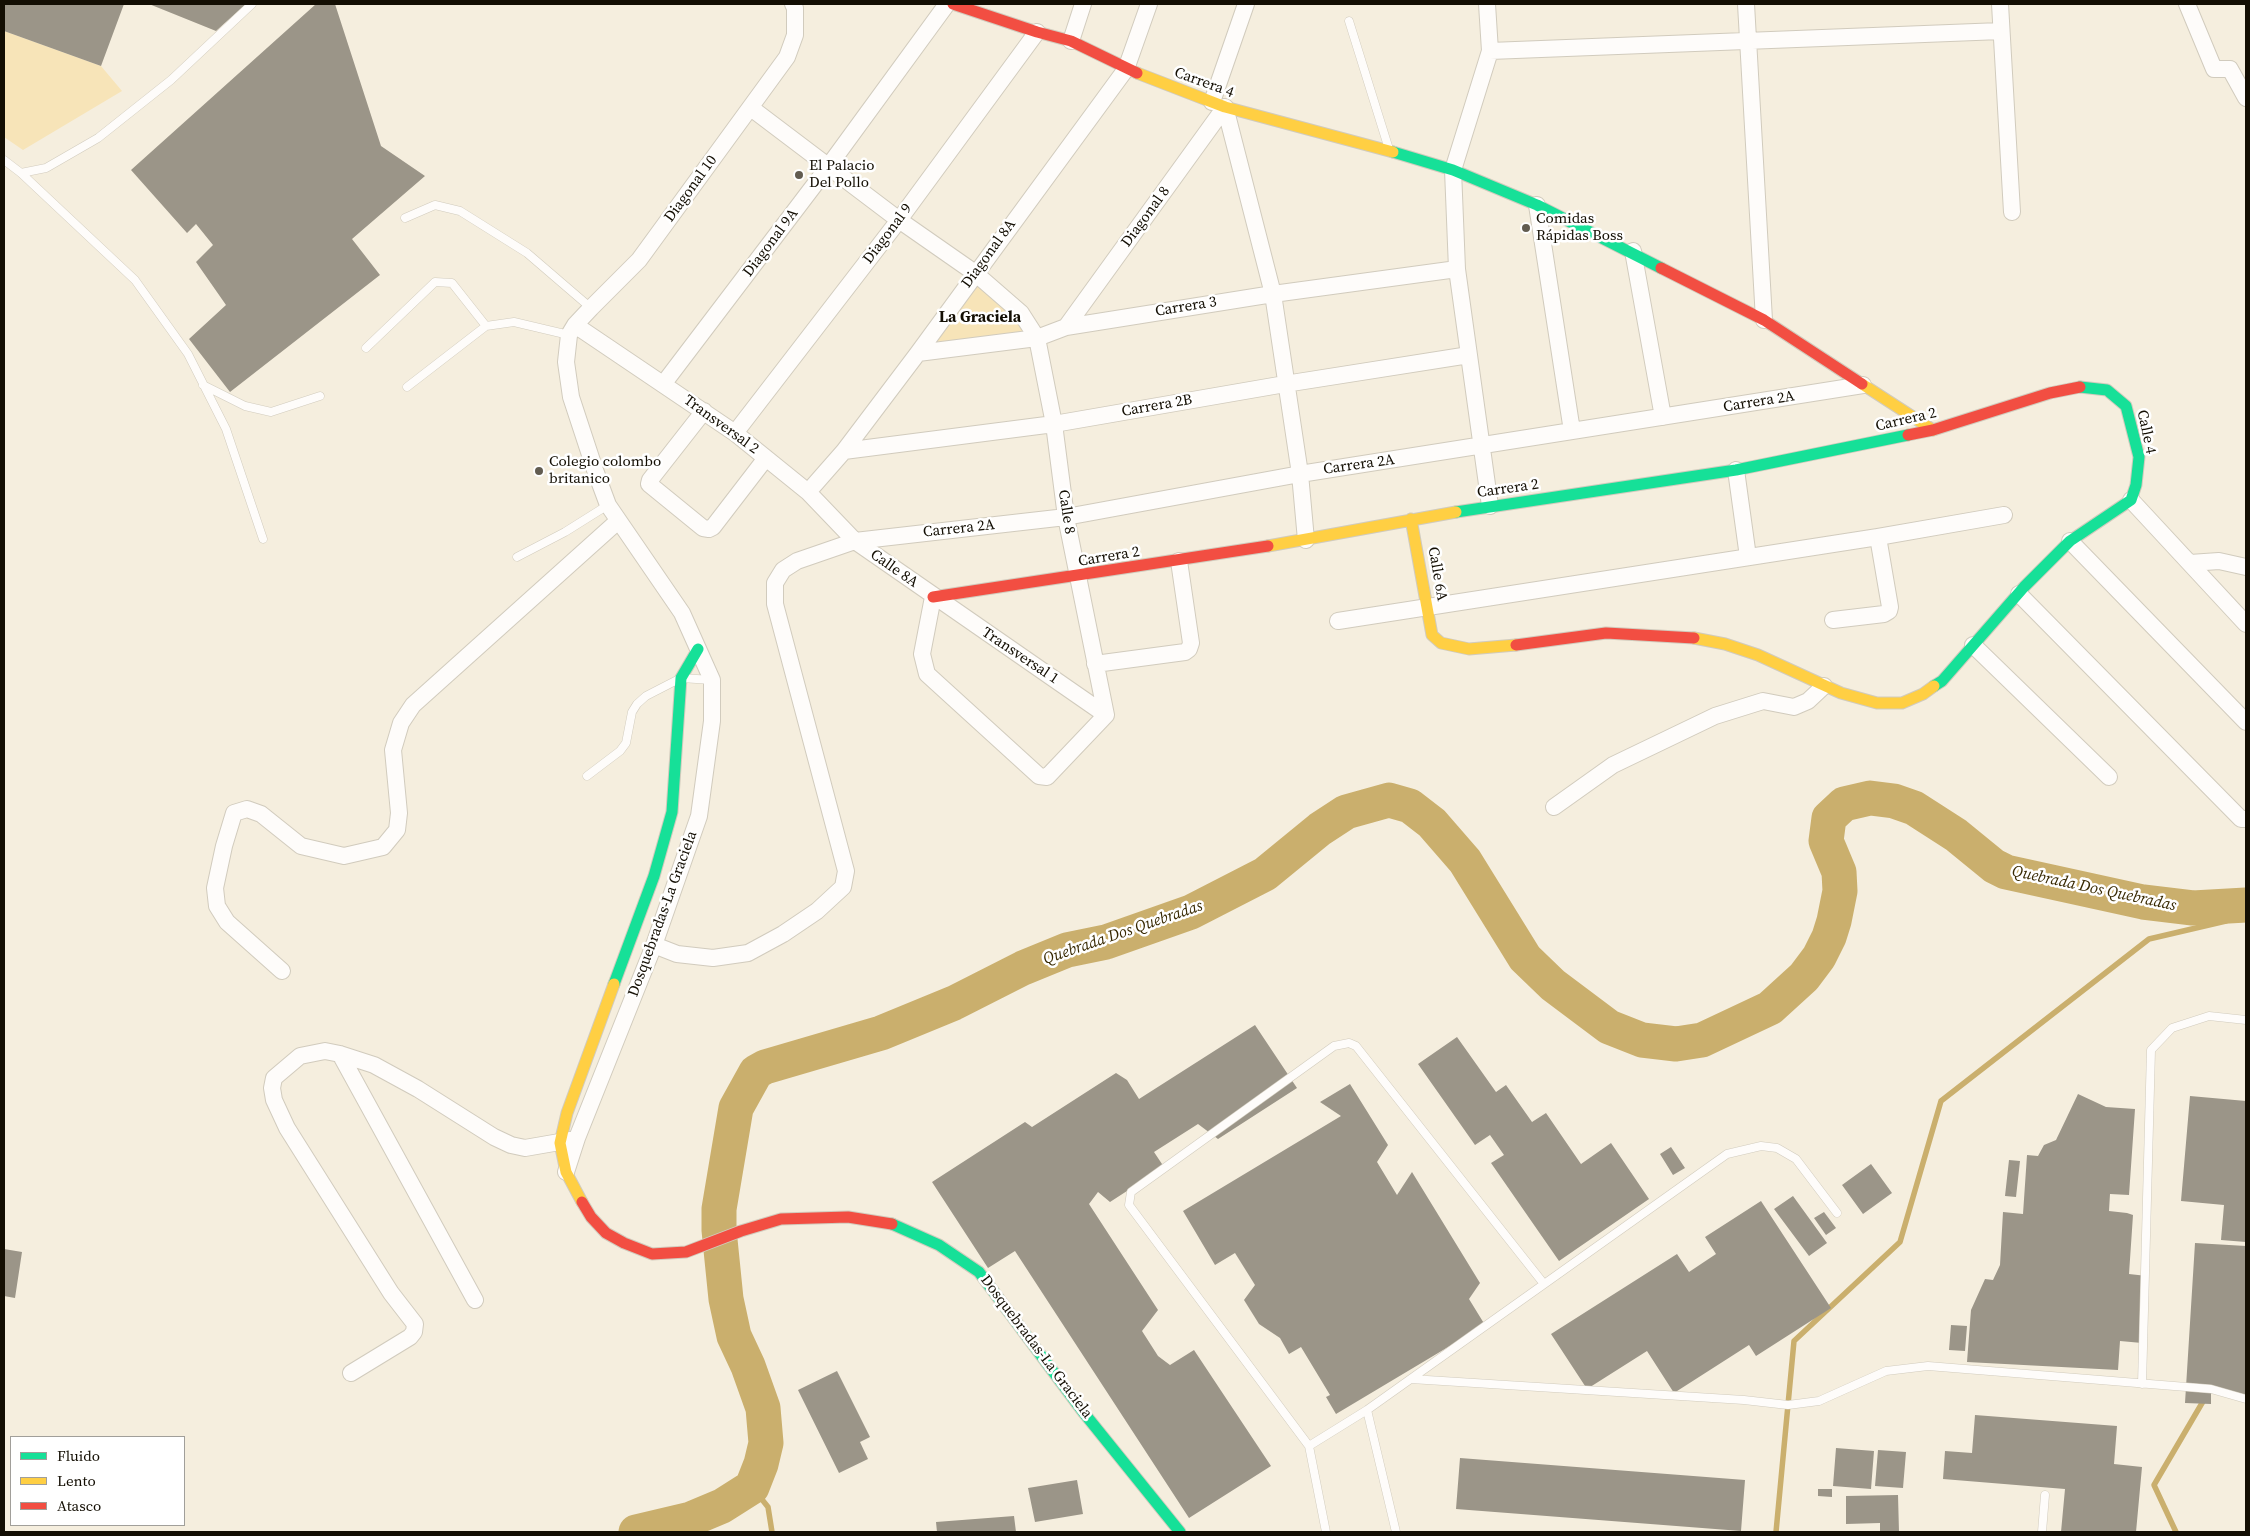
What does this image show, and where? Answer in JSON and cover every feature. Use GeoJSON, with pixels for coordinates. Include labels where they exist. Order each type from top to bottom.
{"type":"FeatureCollection","features":[{"type":"Feature","properties":{"kind":"street","name":"Diagonal 10"},"geometry":{"type":"LineString","coordinates":[[572,330],[590,308],[639,260],[787,57],[795,35],[794,4]]}},
{"type":"Feature","properties":{"kind":"street","name":"Diagonal 9A"},"geometry":{"type":"LineString","coordinates":[[664,383],[828,167],[947,4]]}},
{"type":"Feature","properties":{"kind":"street","name":"Carrera 4"},"geometry":{"type":"LineString","coordinates":[[953,4],[1037,32],[1071,41],[1126,69],[1219,105],[1389,150],[1453,170],[1537,204],[1764,320],[1933,430]]}},
{"type":"Feature","properties":{"kind":"street"},"geometry":{"type":"LineString","coordinates":[[1071,41],[1083,4]]}},
{"type":"Feature","properties":{"kind":"street","name":"Diagonal 8A"},"geometry":{"type":"LineString","coordinates":[[808,492],[844,451],[918,353],[1126,69],[1149,4]]}},
{"type":"Feature","properties":{"kind":"street","name":"Diagonal 8"},"geometry":{"type":"LineString","coordinates":[[1066,327],[1219,105],[1246,4]]}},
{"type":"Feature","properties":{"kind":"street"},"geometry":{"type":"LineString","coordinates":[[1487,4],[1490,50],[1453,170],[1457,269],[1490,506]]}},
{"type":"Feature","properties":{"kind":"street"},"geometry":{"type":"LineString","coordinates":[[1746,4],[1764,320]]}},
{"type":"Feature","properties":{"kind":"street"},"geometry":{"type":"LineString","coordinates":[[2000,4],[2012,212]]}},
{"type":"Feature","properties":{"kind":"street"},"geometry":{"type":"LineString","coordinates":[[2187,4],[2214,69],[2230,69],[2246,98]]}},
{"type":"Feature","properties":{"kind":"street"},"geometry":{"type":"LineString","coordinates":[[1490,50],[2002,30]]}},
{"type":"Feature","properties":{"kind":"street","name":"Diagonal 9"},"geometry":{"type":"LineString","coordinates":[[735,433],[899,220],[1037,32]]}},
{"type":"Feature","properties":{"kind":"street"},"geometry":{"type":"LineString","coordinates":[[1219,105],[1273,294],[1300,474],[1306,540]]}},
{"type":"Feature","properties":{"kind":"street"},"geometry":{"type":"LineString","coordinates":[[751,108],[899,220],[975,273],[1021,313],[1037,338]]}},
{"type":"Feature","properties":{"kind":"street"},"geometry":{"type":"LineString","coordinates":[[1537,204],[1572,431]]}},
{"type":"Feature","properties":{"kind":"street"},"geometry":{"type":"LineString","coordinates":[[1633,252],[1663,418]]}},
{"type":"Feature","properties":{"kind":"street","name":"Carrera 3"},"geometry":{"type":"LineString","coordinates":[[918,353],[1037,338],[1066,327],[1273,294],[1457,269]]}},
{"type":"Feature","properties":{"kind":"street","name":"Transversal 2"},"geometry":{"type":"LineString","coordinates":[[572,330],[664,383],[735,433],[808,492],[855,541]]}},
{"type":"Feature","properties":{"kind":"street","name":"Dosquebradas-La Graciela"},"geometry":{"type":"LineString","coordinates":[[566,1172],[654,945],[699,816],[712,721],[712,680],[682,613],[608,505],[572,396],[566,362],[572,330]]}},
{"type":"Feature","properties":{"kind":"street","name":"Calle 8"},"geometry":{"type":"LineString","coordinates":[[1037,338],[1054,424],[1066,517],[1106,715]]}},
{"type":"Feature","properties":{"kind":"street","name":"Carrera 2B"},"geometry":{"type":"LineString","coordinates":[[844,451],[1054,424],[1285,384],[1469,355]]}},
{"type":"Feature","properties":{"kind":"street","name":"Carrera 2A"},"geometry":{"type":"LineString","coordinates":[[654,945],[677,954],[713,958],[748,953],[783,934],[817,911],[833,899],[843,888],[846,871],[775,604],[775,583],[782,570],[798,560],[855,541],[1066,517],[1300,474],[1481,447],[1863,385]]}},
{"type":"Feature","properties":{"kind":"street","name":"Carrera 2"},"geometry":{"type":"LineString","coordinates":[[933,597],[1179,561],[1490,506],[1736,470],[1933,430],[2050,393],[2082,387]]}},
{"type":"Feature","properties":{"kind":"street","name":"Calle 4"},"geometry":{"type":"LineString","coordinates":[[2082,387],[2107,390],[2126,406],[2139,457],[2136,485],[2131,500]]}},
{"type":"Feature","properties":{"kind":"street"},"geometry":{"type":"LineString","coordinates":[[704,411],[650,480],[649,484],[703,528],[709,529],[713,527],[766,458]]}},
{"type":"Feature","properties":{"kind":"street"},"geometry":{"type":"LineString","coordinates":[[1736,470],[1748,557]]}},
{"type":"Feature","properties":{"kind":"street"},"geometry":{"type":"LineString","coordinates":[[1554,807],[1613,765],[1715,716],[1763,701],[1794,707],[1808,701],[1824,686],[1841,694],[1877,703],[1902,703],[1923,694],[1942,681],[2070,540],[2131,500],[2246,624]]}},
{"type":"Feature","properties":{"kind":"street"},"geometry":{"type":"LineString","coordinates":[[1338,621],[2004,516]]}},
{"type":"Feature","properties":{"kind":"street","name":"Calle 6A"},"geometry":{"type":"LineString","coordinates":[[1411,519],[1432,635],[1441,643],[1469,649],[1606,633],[1693,638],[1725,644],[1758,655],[1824,686]]}},
{"type":"Feature","properties":{"kind":"street"},"geometry":{"type":"LineString","coordinates":[[282,971],[227,922],[217,906],[215,888],[234,813],[247,809],[261,814],[302,846],[344,856],[383,847],[397,830],[399,813],[393,750],[401,723],[413,705],[618,521]]}},
{"type":"Feature","properties":{"kind":"street"},"geometry":{"type":"LineString","coordinates":[[1833,620],[1884,614],[1889,611],[1890,607],[1878,537]]}},
{"type":"Feature","properties":{"kind":"street"},"geometry":{"type":"LineString","coordinates":[[2070,540],[2246,722]]}},
{"type":"Feature","properties":{"kind":"street","name":"Calle 8A"},"geometry":{"type":"LineString","coordinates":[[855,541],[933,597]]}},
{"type":"Feature","properties":{"kind":"street"},"geometry":{"type":"LineString","coordinates":[[1095,664],[1185,652],[1189,649],[1191,643],[1179,561]]}},
{"type":"Feature","properties":{"kind":"street"},"geometry":{"type":"LineString","coordinates":[[2190,563],[2219,561],[2246,566]]}},
{"type":"Feature","properties":{"kind":"street"},"geometry":{"type":"LineString","coordinates":[[2019,594],[2241,819],[2246,819]]}},
{"type":"Feature","properties":{"kind":"street"},"geometry":{"type":"LineString","coordinates":[[933,597],[922,654],[927,674],[1039,776],[1047,777],[1106,715]]}},
{"type":"Feature","properties":{"kind":"street","name":"Transversal 1"},"geometry":{"type":"LineString","coordinates":[[933,597],[1106,715]]}},
{"type":"Feature","properties":{"kind":"street"},"geometry":{"type":"LineString","coordinates":[[1973,645],[2109,777]]}},
{"type":"Feature","properties":{"kind":"street","name":"Dosquebradas-La Graciela"},"geometry":{"type":"LineString","coordinates":[[698,649],[681,678],[672,812],[654,876],[567,1113],[560,1143],[566,1172],[574,1189],[591,1217],[606,1233],[624,1244],[652,1254],[686,1252],[741,1231],[781,1219],[848,1217],[896,1225],[939,1245],[979,1272],[1084,1413],[1180,1532]]}},
{"type":"Feature","properties":{"kind":"street"},"geometry":{"type":"LineString","coordinates":[[350,1373],[410,1337],[414,1332],[415,1324],[391,1293],[287,1128],[274,1100],[272,1088],[274,1078],[300,1056],[325,1051],[340,1054],[374,1066],[418,1089],[494,1137],[511,1145],[525,1148],[560,1143],[578,1138]]}},
{"type":"Feature","properties":{"kind":"street"},"geometry":{"type":"LineString","coordinates":[[340,1054],[475,1300]]}},
{"type":"Feature","properties":{"kind":"lane"},"geometry":{"type":"LineString","coordinates":[[21,173],[46,168],[98,138],[171,80],[252,4]]}},
{"type":"Feature","properties":{"kind":"lane"},"geometry":{"type":"LineString","coordinates":[[1349,21],[1389,150]]}},
{"type":"Feature","properties":{"kind":"lane"},"geometry":{"type":"LineString","coordinates":[[4,160],[21,173],[135,280],[188,354],[226,429],[263,539]]}},
{"type":"Feature","properties":{"kind":"lane"},"geometry":{"type":"LineString","coordinates":[[405,218],[435,205],[460,211],[527,253],[590,308]]}},
{"type":"Feature","properties":{"kind":"lane"},"geometry":{"type":"LineString","coordinates":[[366,348],[435,282],[452,282],[486,326]]}},
{"type":"Feature","properties":{"kind":"lane"},"geometry":{"type":"LineString","coordinates":[[407,387],[486,326],[514,322],[572,330]]}},
{"type":"Feature","properties":{"kind":"lane"},"geometry":{"type":"LineString","coordinates":[[204,385],[245,406],[271,412],[320,396]]}},
{"type":"Feature","properties":{"kind":"lane"},"geometry":{"type":"LineString","coordinates":[[517,557],[565,532],[608,505]]}},
{"type":"Feature","properties":{"kind":"lane"},"geometry":{"type":"LineString","coordinates":[[587,776],[620,751],[626,743],[632,712],[637,704],[646,696],[681,678],[712,680]]}},
{"type":"Feature","properties":{"kind":"lane"},"geometry":{"type":"LineString","coordinates":[[2142,1384],[2151,1050],[2172,1028],[2209,1016],[2246,1020]]}},
{"type":"Feature","properties":{"kind":"lane"},"geometry":{"type":"LineString","coordinates":[[1326,1532],[1308,1446],[1134,1213],[1128,1199],[1131,1192],[1334,1046],[1349,1043],[1356,1046],[1544,1284]]}},
{"type":"Feature","properties":{"kind":"lane"},"geometry":{"type":"LineString","coordinates":[[1308,1446],[1367,1410],[1727,1154],[1761,1146],[1777,1148],[1796,1159],[1837,1212]]}},
{"type":"Feature","properties":{"kind":"lane"},"geometry":{"type":"LineString","coordinates":[[1411,1378],[1744,1400],[1788,1405],[1819,1401],[1886,1371],[1928,1366],[2211,1389],[2246,1399]]}},
{"type":"Feature","properties":{"kind":"lane"},"geometry":{"type":"LineString","coordinates":[[1367,1410],[1396,1532]]}},
{"type":"Feature","properties":{"kind":"lane"},"geometry":{"type":"LineString","coordinates":[[2042,1532],[2045,1495]]}},
{"type":"Feature","properties":{"kind":"shaded area"},"geometry":{"type":"Polygon","coordinates":[[[4,31],[101,66],[122,91],[23,150],[4,137],[4,31]]]}},
{"type":"Feature","properties":{"kind":"shaded area"},"geometry":{"type":"Polygon","coordinates":[[[975,273],[1037,338],[918,353],[975,273]]]}},
{"type":"Feature","properties":{"kind":"building"},"geometry":{"type":"Polygon","coordinates":[[[4,4],[124,4],[101,66],[4,31],[4,4]]]}},
{"type":"Feature","properties":{"kind":"building"},"geometry":{"type":"Polygon","coordinates":[[[149,4],[246,4],[216,31],[149,4]]]}},
{"type":"Feature","properties":{"kind":"building"},"geometry":{"type":"Polygon","coordinates":[[[316,4],[335,4],[381,146],[425,176],[352,239],[380,275],[230,392],[189,339],[226,305],[196,262],[213,245],[196,224],[187,233],[131,170],[316,4]]]}},
{"type":"Feature","properties":{"kind":"building"},"geometry":{"type":"Polygon","coordinates":[[[1255,1025],[1297,1088],[1218,1139],[1198,1124],[1154,1152],[1164,1167],[1110,1202],[1098,1192],[1089,1204],[1158,1310],[1142,1331],[1158,1356],[1170,1365],[1194,1350],[1271,1466],[1189,1518],[1015,1251],[988,1268],[932,1182],[1025,1122],[1032,1127],[1116,1073],[1127,1080],[1139,1099],[1255,1025]]]}},
{"type":"Feature","properties":{"kind":"building"},"geometry":{"type":"Polygon","coordinates":[[[1457,1037],[1496,1092],[1506,1085],[1532,1122],[1546,1113],[1581,1164],[1611,1143],[1649,1199],[1559,1261],[1491,1163],[1504,1155],[1490,1135],[1475,1145],[1418,1064],[1457,1037]]]}},
{"type":"Feature","properties":{"kind":"building"},"geometry":{"type":"Polygon","coordinates":[[[1350,1084],[1388,1145],[1377,1162],[1397,1195],[1412,1172],[1480,1283],[1469,1299],[1485,1325],[1336,1414],[1326,1397],[1330,1395],[1301,1347],[1289,1354],[1280,1338],[1259,1324],[1244,1300],[1255,1285],[1235,1253],[1215,1265],[1183,1211],[1341,1116],[1320,1102],[1350,1084]]]}},
{"type":"Feature","properties":{"kind":"building"},"geometry":{"type":"Polygon","coordinates":[[[2078,1094],[2106,1107],[2135,1109],[2129,1195],[2110,1194],[2109,1211],[2133,1215],[2129,1274],[2147,1276],[2142,1343],[2120,1341],[2118,1370],[1967,1362],[1971,1310],[1985,1279],[1993,1280],[2000,1265],[2003,1212],[2023,1214],[2027,1155],[2038,1156],[2044,1145],[2056,1140],[2078,1094]]]}},
{"type":"Feature","properties":{"kind":"building"},"geometry":{"type":"Polygon","coordinates":[[[2190,1096],[2246,1101],[2246,1242],[2221,1240],[2224,1205],[2181,1201],[2190,1096]]]}},
{"type":"Feature","properties":{"kind":"building"},"geometry":{"type":"Polygon","coordinates":[[[1671,1147],[1685,1168],[1673,1175],[1660,1154],[1671,1147]]]}},
{"type":"Feature","properties":{"kind":"building"},"geometry":{"type":"Polygon","coordinates":[[[2009,1160],[2020,1161],[2016,1197],[2005,1196],[2009,1160]]]}},
{"type":"Feature","properties":{"kind":"building"},"geometry":{"type":"Polygon","coordinates":[[[1871,1164],[1892,1193],[1863,1214],[1842,1185],[1871,1164]]]}},
{"type":"Feature","properties":{"kind":"building"},"geometry":{"type":"Polygon","coordinates":[[[1793,1196],[1827,1243],[1809,1256],[1774,1209],[1793,1196]]]}},
{"type":"Feature","properties":{"kind":"building"},"geometry":{"type":"Polygon","coordinates":[[[1761,1201],[1831,1308],[1756,1356],[1749,1345],[1674,1393],[1647,1351],[1587,1389],[1551,1334],[1677,1254],[1689,1272],[1716,1254],[1705,1237],[1761,1201]]]}},
{"type":"Feature","properties":{"kind":"building"},"geometry":{"type":"Polygon","coordinates":[[[1824,1212],[1836,1228],[1826,1235],[1814,1218],[1824,1212]]]}},
{"type":"Feature","properties":{"kind":"building"},"geometry":{"type":"Polygon","coordinates":[[[2195,1243],[2246,1246],[2246,1395],[2211,1393],[2211,1404],[2185,1403],[2195,1243]]]}},
{"type":"Feature","properties":{"kind":"building"},"geometry":{"type":"Polygon","coordinates":[[[4,1249],[22,1252],[15,1298],[4,1296],[4,1249]]]}},
{"type":"Feature","properties":{"kind":"building"},"geometry":{"type":"Polygon","coordinates":[[[1951,1325],[1967,1326],[1965,1351],[1949,1350],[1951,1325]]]}},
{"type":"Feature","properties":{"kind":"building"},"geometry":{"type":"Polygon","coordinates":[[[837,1371],[870,1437],[860,1442],[868,1459],[839,1473],[798,1390],[837,1371]]]}},
{"type":"Feature","properties":{"kind":"building"},"geometry":{"type":"Polygon","coordinates":[[[1975,1415],[2117,1426],[2114,1464],[2142,1467],[2136,1532],[2061,1532],[2065,1489],[1943,1479],[1945,1451],[1972,1453],[1975,1415]]]}},
{"type":"Feature","properties":{"kind":"building"},"geometry":{"type":"Polygon","coordinates":[[[1836,1448],[1874,1451],[1871,1489],[1833,1486],[1836,1448]]]}},
{"type":"Feature","properties":{"kind":"building"},"geometry":{"type":"Polygon","coordinates":[[[1878,1450],[1906,1452],[1903,1488],[1875,1486],[1878,1450]]]}},
{"type":"Feature","properties":{"kind":"building"},"geometry":{"type":"Polygon","coordinates":[[[1460,1458],[1745,1480],[1741,1531],[1456,1509],[1460,1458]]]}},
{"type":"Feature","properties":{"kind":"building"},"geometry":{"type":"Polygon","coordinates":[[[1077,1480],[1083,1514],[1035,1522],[1028,1488],[1077,1480]]]}},
{"type":"Feature","properties":{"kind":"building"},"geometry":{"type":"Polygon","coordinates":[[[1818,1489],[1832,1489],[1832,1497],[1818,1496],[1818,1489]]]}},
{"type":"Feature","properties":{"kind":"building"},"geometry":{"type":"Polygon","coordinates":[[[1898,1495],[1899,1532],[1880,1532],[1880,1523],[1846,1524],[1846,1496],[1898,1495]]]}},
{"type":"Feature","properties":{"kind":"building"},"geometry":{"type":"Polygon","coordinates":[[[1014,1516],[1016,1532],[937,1532],[936,1522],[1014,1516]]]}},
{"type":"Feature","properties":{"kind":"waterway","name":"Quebrada Dos Quebradas"},"geometry":{"type":"LineString","coordinates":[[636,1532],[691,1519],[722,1506],[752,1487],[761,1464],[766,1443],[763,1408],[748,1366],[734,1336],[726,1299],[719,1230],[719,1209],[736,1108],[756,1072],[765,1067],[881,1033],[954,1003],[1023,968],[1067,950],[1106,942],[1191,912],[1265,874],[1320,829],[1346,812],[1389,800],[1410,806],[1432,823],[1465,861],[1525,958],[1553,985],[1609,1027],[1642,1040],[1676,1044],[1702,1040],[1770,1008],[1804,977],[1819,957],[1829,937],[1840,891],[1839,872],[1826,841],[1829,818],[1844,804],[1870,798],[1894,801],[1914,808],[1956,835],[1994,866],[2006,872],[2143,902],[2193,908],[2246,905]]}},
{"type":"Feature","properties":{"kind":"waterway"},"geometry":{"type":"LineString","coordinates":[[1776,1532],[1794,1341],[1900,1242],[1941,1101],[2149,939],[2226,921],[2241,906]]}},
{"type":"Feature","properties":{"kind":"waterway"},"geometry":{"type":"LineString","coordinates":[[2176,1532],[2154,1485],[2205,1398]]}},
{"type":"Feature","properties":{"kind":"waterway"},"geometry":{"type":"LineString","coordinates":[[752,1487],[768,1507],[772,1532]]}},
{"type":"Feature","properties":{"kind":"traffic: fast"},"geometry":{"type":"LineString","coordinates":[[1393,152],[1453,170],[1537,205],[1661,268]]}},
{"type":"Feature","properties":{"kind":"traffic: fast"},"geometry":{"type":"LineString","coordinates":[[1934,686],[1942,681],[2024,587],[2070,541],[2131,500],[2136,485],[2139,457],[2126,406],[2107,390],[2080,387]]}},
{"type":"Feature","properties":{"kind":"traffic: fast"},"geometry":{"type":"LineString","coordinates":[[1456,512],[1736,470],[1908,435]]}},
{"type":"Feature","properties":{"kind":"traffic: fast"},"geometry":{"type":"LineString","coordinates":[[614,984],[654,876],[672,812],[681,678],[698,649]]}},
{"type":"Feature","properties":{"kind":"traffic: fast"},"geometry":{"type":"LineString","coordinates":[[892,1224],[939,1245],[979,1272],[1084,1413],[1180,1532]]}},
{"type":"Feature","properties":{"kind":"traffic: slow"},"geometry":{"type":"LineString","coordinates":[[1137,73],[1225,107],[1393,152]]}},
{"type":"Feature","properties":{"kind":"traffic: slow"},"geometry":{"type":"LineString","coordinates":[[1862,384],[1933,430]]}},
{"type":"Feature","properties":{"kind":"traffic: slow"},"geometry":{"type":"LineString","coordinates":[[1268,546],[1456,512]]}},
{"type":"Feature","properties":{"kind":"traffic: slow"},"geometry":{"type":"LineString","coordinates":[[1411,519],[1432,635],[1441,643],[1469,649],[1516,645]]}},
{"type":"Feature","properties":{"kind":"traffic: slow"},"geometry":{"type":"LineString","coordinates":[[1694,638],[1725,644],[1758,655],[1841,693],[1877,703],[1902,703],[1923,694],[1934,686]]}},
{"type":"Feature","properties":{"kind":"traffic: slow"},"geometry":{"type":"LineString","coordinates":[[582,1202],[566,1172],[560,1143],[567,1113],[614,984]]}},
{"type":"Feature","properties":{"kind":"traffic: jam"},"geometry":{"type":"LineString","coordinates":[[953,4],[1037,32],[1071,41],[1137,73]]}},
{"type":"Feature","properties":{"kind":"traffic: jam"},"geometry":{"type":"LineString","coordinates":[[1661,268],[1764,320],[1862,384]]}},
{"type":"Feature","properties":{"kind":"traffic: jam"},"geometry":{"type":"LineString","coordinates":[[1908,435],[1933,430],[2050,393],[2080,387]]}},
{"type":"Feature","properties":{"kind":"traffic: jam"},"geometry":{"type":"LineString","coordinates":[[933,597],[1268,546]]}},
{"type":"Feature","properties":{"kind":"traffic: jam"},"geometry":{"type":"LineString","coordinates":[[1516,645],[1606,633],[1694,638]]}},
{"type":"Feature","properties":{"kind":"traffic: jam"},"geometry":{"type":"LineString","coordinates":[[582,1202],[591,1217],[606,1233],[624,1243],[652,1254],[686,1252],[741,1231],[781,1219],[848,1217],[892,1224]]}},
{"type":"Feature","properties":{"kind":"place","name":"El Palacio Del Pollo"},"geometry":{"type":"Point","coordinates":[799,175]}},
{"type":"Feature","properties":{"kind":"place","name":"Comidas Rápidas Boss"},"geometry":{"type":"Point","coordinates":[1526,228]}},
{"type":"Feature","properties":{"kind":"place","name":"Colegio colombo britanico"},"geometry":{"type":"Point","coordinates":[539,471]}},
{"type":"Feature","properties":{"kind":"district","name":"La Graciela"},"geometry":{"type":"Point","coordinates":[980,318]}}]}
